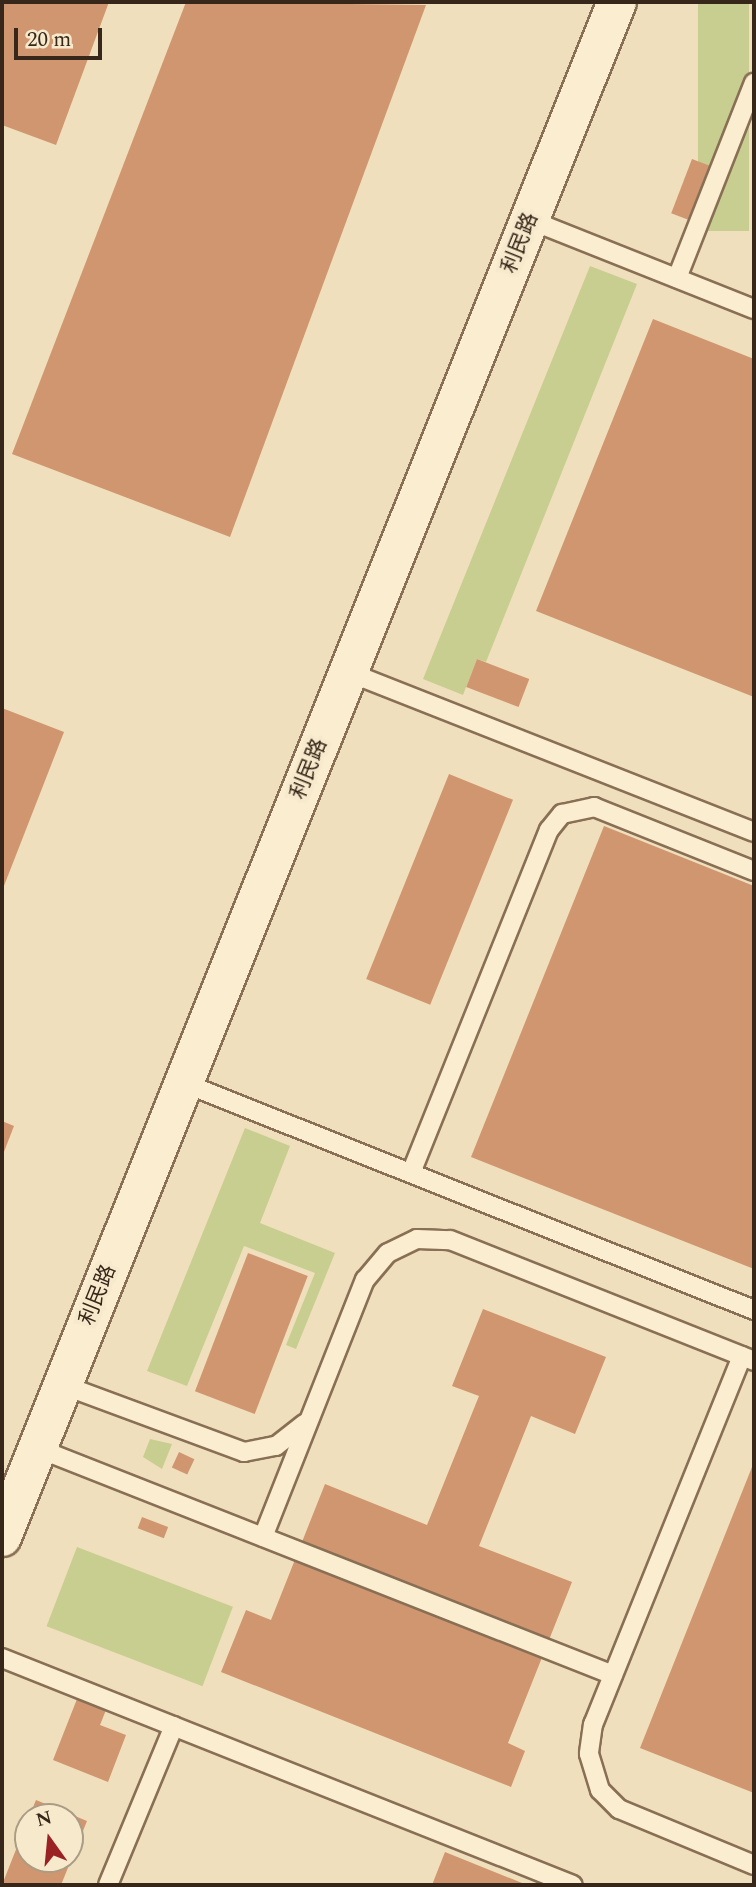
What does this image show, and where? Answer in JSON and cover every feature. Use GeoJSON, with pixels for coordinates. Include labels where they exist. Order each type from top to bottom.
{"type":"FeatureCollection","features":[{"type":"Feature","properties":{"kind":"main road","name":"利民路"},"geometry":{"type":"LineString","coordinates":[[2,1536],[617,2]]}},
{"type":"Feature","properties":{"kind":"lane"},"geometry":{"type":"LineString","coordinates":[[677,278],[754,83]]}},
{"type":"Feature","properties":{"kind":"lane"},"geometry":{"type":"LineString","coordinates":[[530,220],[754,309]]}},
{"type":"Feature","properties":{"kind":"lane"},"geometry":{"type":"LineString","coordinates":[[348,672],[752,825]]}},
{"type":"Feature","properties":{"kind":"lane"},"geometry":{"type":"LineString","coordinates":[[411,1173],[549,830],[562,814],[594,807],[754,871]]}},
{"type":"Feature","properties":{"kind":"lane"},"geometry":{"type":"LineString","coordinates":[[184,1083],[754,1310]]}},
{"type":"Feature","properties":{"kind":"lane"},"geometry":{"type":"LineString","coordinates":[[263,1537],[365,1280],[388,1253],[417,1239],[450,1240],[748,1358],[613,1675],[590,1738],[591,1766],[600,1790],[634,1818],[754,1865]]}},
{"type":"Feature","properties":{"kind":"lane"},"geometry":{"type":"LineString","coordinates":[[63,1385],[244,1452],[276,1446],[311,1416]]}},
{"type":"Feature","properties":{"kind":"lane"},"geometry":{"type":"LineString","coordinates":[[37,1448],[613,1675]]}},
{"type":"Feature","properties":{"kind":"lane"},"geometry":{"type":"LineString","coordinates":[[2,1658],[573,1885]]}},
{"type":"Feature","properties":{"kind":"lane"},"geometry":{"type":"LineString","coordinates":[[108,1885],[174,1726]]}},
{"type":"Feature","properties":{"kind":"green space"},"geometry":{"type":"Polygon","coordinates":[[[698,2],[749,2],[749,231],[698,231],[698,2]]]}},
{"type":"Feature","properties":{"kind":"green space"},"geometry":{"type":"Polygon","coordinates":[[[590,266],[637,284],[486,662],[477,659],[463,695],[423,679],[590,266]]]}},
{"type":"Feature","properties":{"kind":"green space"},"geometry":{"type":"Polygon","coordinates":[[[245,1128],[290,1146],[260,1223],[335,1253],[296,1349],[286,1345],[315,1273],[244,1246],[187,1386],[147,1371],[245,1128]]]}},
{"type":"Feature","properties":{"kind":"green space"},"geometry":{"type":"Polygon","coordinates":[[[150,1439],[172,1444],[162,1469],[143,1457],[150,1439]]]}},
{"type":"Feature","properties":{"kind":"green space"},"geometry":{"type":"Polygon","coordinates":[[[77,1547],[233,1607],[202,1686],[47,1626],[77,1547]]]}},
{"type":"Feature","properties":{"kind":"building"},"geometry":{"type":"Polygon","coordinates":[[[2,2],[109,2],[56,145],[2,125],[2,2]]]}},
{"type":"Feature","properties":{"kind":"building"},"geometry":{"type":"Polygon","coordinates":[[[186,2],[426,5],[230,537],[12,454],[186,2]]]}},
{"type":"Feature","properties":{"kind":"building"},"geometry":{"type":"Polygon","coordinates":[[[692,159],[710,166],[689,220],[671,213],[692,159]]]}},
{"type":"Feature","properties":{"kind":"building"},"geometry":{"type":"Polygon","coordinates":[[[653,319],[754,359],[754,697],[536,611],[653,319]]]}},
{"type":"Feature","properties":{"kind":"building"},"geometry":{"type":"Polygon","coordinates":[[[477,659],[529,679],[519,707],[466,687],[477,659]]]}},
{"type":"Feature","properties":{"kind":"building"},"geometry":{"type":"Polygon","coordinates":[[[2,708],[64,732],[2,891],[2,708]]]}},
{"type":"Feature","properties":{"kind":"building"},"geometry":{"type":"Polygon","coordinates":[[[449,774],[513,800],[430,1005],[366,979],[449,774]]]}},
{"type":"Feature","properties":{"kind":"building"},"geometry":{"type":"Polygon","coordinates":[[[604,826],[754,886],[754,1269],[471,1157],[604,826]]]}},
{"type":"Feature","properties":{"kind":"building"},"geometry":{"type":"Polygon","coordinates":[[[2,1121],[14,1126],[2,1157],[2,1121]]]}},
{"type":"Feature","properties":{"kind":"building"},"geometry":{"type":"Polygon","coordinates":[[[248,1253],[308,1276],[255,1414],[195,1391],[248,1253]]]}},
{"type":"Feature","properties":{"kind":"building"},"geometry":{"type":"Polygon","coordinates":[[[483,1309],[606,1357],[575,1434],[531,1416],[479,1546],[572,1582],[508,1743],[525,1751],[511,1787],[221,1672],[246,1610],[271,1620],[325,1484],[427,1525],[479,1396],[452,1386],[483,1309]]]}},
{"type":"Feature","properties":{"kind":"building"},"geometry":{"type":"Polygon","coordinates":[[[179,1452],[194,1459],[187,1475],[172,1467],[179,1452]]]}},
{"type":"Feature","properties":{"kind":"building"},"geometry":{"type":"Polygon","coordinates":[[[754,1462],[754,1793],[640,1748],[754,1462]]]}},
{"type":"Feature","properties":{"kind":"building"},"geometry":{"type":"Polygon","coordinates":[[[142,1517],[168,1527],[164,1538],[138,1528],[142,1517]]]}},
{"type":"Feature","properties":{"kind":"building"},"geometry":{"type":"Polygon","coordinates":[[[77,1699],[106,1710],[100,1725],[126,1735],[108,1782],[53,1760],[77,1699]]]}},
{"type":"Feature","properties":{"kind":"building"},"geometry":{"type":"Polygon","coordinates":[[[445,1852],[527,1885],[432,1885],[445,1852]]]}},
{"type":"Feature","properties":{"kind":"building"},"geometry":{"type":"Polygon","coordinates":[[[14,1855],[14,1873],[66,1873],[61,1885],[2,1885],[14,1855]]]}}]}
